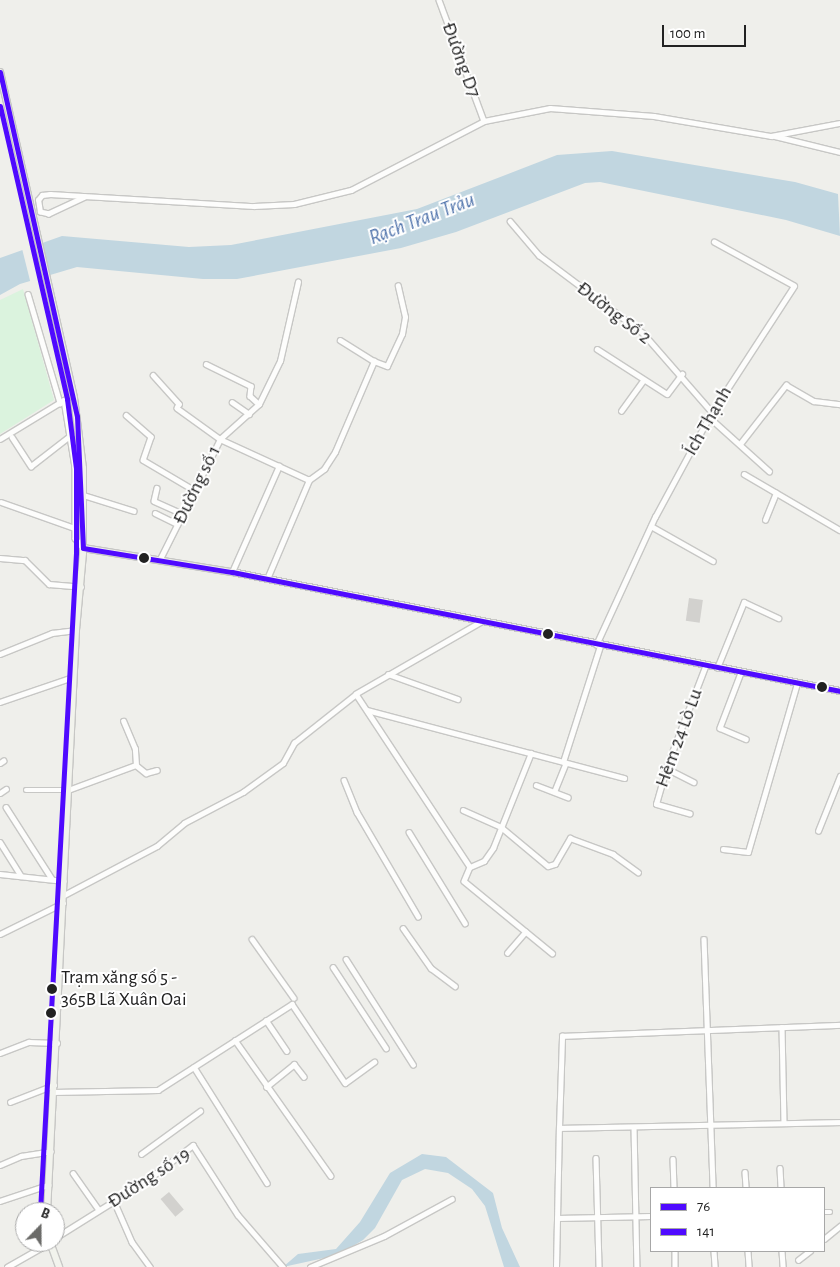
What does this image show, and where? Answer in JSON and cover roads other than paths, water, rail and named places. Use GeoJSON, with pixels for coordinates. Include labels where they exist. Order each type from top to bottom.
{"type":"FeatureCollection","features":[{"type":"Feature","properties":{"kind":"main road"},"geometry":{"type":"LineString","coordinates":[[0,72],[74,398],[83,468],[83,548],[76,630],[57,1042],[47,1202]]}},
{"type":"Feature","properties":{"kind":"main road"},"geometry":{"type":"LineString","coordinates":[[83,548],[160,558],[483,621],[705,667],[840,691]]}},
{"type":"Feature","properties":{"kind":"main road"},"geometry":{"type":"LineString","coordinates":[[55,1252],[59,1267]]}},
{"type":"Feature","properties":{"kind":"street","name":"Đường D7"},"geometry":{"type":"LineString","coordinates":[[439,0],[484,121]]}},
{"type":"Feature","properties":{"kind":"street"},"geometry":{"type":"LineString","coordinates":[[85,197],[49,214],[40,212],[38,200],[42,195],[85,197],[254,206],[294,204],[351,190],[484,121],[574,108],[771,136],[840,152]]}},
{"type":"Feature","properties":{"kind":"street"},"geometry":{"type":"LineString","coordinates":[[771,136],[840,123]]}},
{"type":"Feature","properties":{"kind":"street","name":"Đường Số 2"},"geometry":{"type":"LineString","coordinates":[[510,221],[539,255],[643,333],[682,374],[712,412]]}},
{"type":"Feature","properties":{"kind":"street","name":"Ích Thạnh"},"geometry":{"type":"LineString","coordinates":[[554,792],[565,762],[598,646],[651,526],[709,417],[794,286],[714,242]]}},
{"type":"Feature","properties":{"kind":"street","name":"Đường số 1"},"geometry":{"type":"LineString","coordinates":[[160,558],[220,439],[260,404],[280,361],[298,282]]}},
{"type":"Feature","properties":{"kind":"street"},"geometry":{"type":"LineString","coordinates":[[340,340],[374,361],[387,366],[402,334],[405,317],[398,286]]}},
{"type":"Feature","properties":{"kind":"street"},"geometry":{"type":"LineString","coordinates":[[28,294],[71,435],[75,538],[83,548]]}},
{"type":"Feature","properties":{"kind":"street"},"geometry":{"type":"LineString","coordinates":[[597,349],[644,381],[667,394],[682,374]]}},
{"type":"Feature","properties":{"kind":"street"},"geometry":{"type":"LineString","coordinates":[[267,579],[308,480],[324,469],[335,452],[374,361]]}},
{"type":"Feature","properties":{"kind":"street"},"geometry":{"type":"LineString","coordinates":[[206,364],[251,386],[250,396],[260,404]]}},
{"type":"Feature","properties":{"kind":"street"},"geometry":{"type":"LineString","coordinates":[[153,375],[179,404],[177,408],[220,439],[308,480]]}},
{"type":"Feature","properties":{"kind":"street"},"geometry":{"type":"LineString","coordinates":[[621,411],[644,381]]}},
{"type":"Feature","properties":{"kind":"street"},"geometry":{"type":"LineString","coordinates":[[740,444],[786,385],[814,401],[840,404]]}},
{"type":"Feature","properties":{"kind":"street"},"geometry":{"type":"LineString","coordinates":[[0,439],[62,402]]}},
{"type":"Feature","properties":{"kind":"street"},"geometry":{"type":"LineString","coordinates":[[232,402],[249,414]]}},
{"type":"Feature","properties":{"kind":"street"},"geometry":{"type":"LineString","coordinates":[[126,415],[150,437],[143,460],[194,490]]}},
{"type":"Feature","properties":{"kind":"street"},"geometry":{"type":"LineString","coordinates":[[709,417],[769,471]]}},
{"type":"Feature","properties":{"kind":"street"},"geometry":{"type":"LineString","coordinates":[[12,438],[31,466],[71,435]]}},
{"type":"Feature","properties":{"kind":"street"},"geometry":{"type":"LineString","coordinates":[[232,572],[279,466]]}},
{"type":"Feature","properties":{"kind":"street"},"geometry":{"type":"LineString","coordinates":[[744,474],[840,530]]}},
{"type":"Feature","properties":{"kind":"street"},"geometry":{"type":"LineString","coordinates":[[157,488],[154,501],[183,514]]}},
{"type":"Feature","properties":{"kind":"street"},"geometry":{"type":"LineString","coordinates":[[765,520],[776,493]]}},
{"type":"Feature","properties":{"kind":"street"},"geometry":{"type":"LineString","coordinates":[[83,495],[134,511]]}},
{"type":"Feature","properties":{"kind":"street"},"geometry":{"type":"LineString","coordinates":[[1,502],[76,528]]}},
{"type":"Feature","properties":{"kind":"street"},"geometry":{"type":"LineString","coordinates":[[155,513],[178,524]]}},
{"type":"Feature","properties":{"kind":"street"},"geometry":{"type":"LineString","coordinates":[[651,526],[713,561]]}},
{"type":"Feature","properties":{"kind":"street"},"geometry":{"type":"LineString","coordinates":[[0,558],[25,560],[49,584],[81,587]]}},
{"type":"Feature","properties":{"kind":"street"},"geometry":{"type":"LineString","coordinates":[[716,669],[744,602],[778,618]]}},
{"type":"Feature","properties":{"kind":"street"},"geometry":{"type":"LineString","coordinates":[[64,895],[157,846],[184,823],[243,792],[283,763],[294,743],[356,694],[483,621]]}},
{"type":"Feature","properties":{"kind":"street"},"geometry":{"type":"LineString","coordinates":[[0,654],[52,633],[76,630]]}},
{"type":"Feature","properties":{"kind":"street","name":"Hẻm 24 Lò Lu"},"geometry":{"type":"LineString","coordinates":[[690,814],[656,804],[666,768],[705,667]]}},
{"type":"Feature","properties":{"kind":"street"},"geometry":{"type":"LineString","coordinates":[[741,673],[720,728],[746,739]]}},
{"type":"Feature","properties":{"kind":"street"},"geometry":{"type":"LineString","coordinates":[[388,674],[458,700]]}},
{"type":"Feature","properties":{"kind":"street"},"geometry":{"type":"LineString","coordinates":[[0,702],[74,677]]}},
{"type":"Feature","properties":{"kind":"street"},"geometry":{"type":"LineString","coordinates":[[723,849],[748,852],[797,683]]}},
{"type":"Feature","properties":{"kind":"street"},"geometry":{"type":"LineString","coordinates":[[356,694],[470,867]]}},
{"type":"Feature","properties":{"kind":"street"},"geometry":{"type":"LineString","coordinates":[[367,710],[624,778]]}},
{"type":"Feature","properties":{"kind":"street"},"geometry":{"type":"LineString","coordinates":[[123,721],[135,749],[136,765],[146,773],[157,770]]}},
{"type":"Feature","properties":{"kind":"street"},"geometry":{"type":"LineString","coordinates":[[531,753],[501,828],[484,861],[470,867],[464,881],[552,953]]}},
{"type":"Feature","properties":{"kind":"street"},"geometry":{"type":"LineString","coordinates":[[26,790],[68,790],[136,765]]}},
{"type":"Feature","properties":{"kind":"street"},"geometry":{"type":"LineString","coordinates":[[666,768],[694,782]]}},
{"type":"Feature","properties":{"kind":"street"},"geometry":{"type":"LineString","coordinates":[[818,831],[840,776]]}},
{"type":"Feature","properties":{"kind":"street"},"geometry":{"type":"LineString","coordinates":[[344,780],[357,812],[418,916]]}},
{"type":"Feature","properties":{"kind":"street"},"geometry":{"type":"LineString","coordinates":[[536,785],[568,797]]}},
{"type":"Feature","properties":{"kind":"street"},"geometry":{"type":"LineString","coordinates":[[0,793],[6,790]]}},
{"type":"Feature","properties":{"kind":"street"},"geometry":{"type":"LineString","coordinates":[[6,807],[52,879]]}},
{"type":"Feature","properties":{"kind":"street"},"geometry":{"type":"LineString","coordinates":[[463,810],[501,828],[548,866],[555,864],[570,838],[613,854],[638,872]]}},
{"type":"Feature","properties":{"kind":"street"},"geometry":{"type":"LineString","coordinates":[[410,832],[465,923]]}},
{"type":"Feature","properties":{"kind":"street"},"geometry":{"type":"LineString","coordinates":[[0,842],[21,876]]}},
{"type":"Feature","properties":{"kind":"street"},"geometry":{"type":"LineString","coordinates":[[0,874],[64,881]]}},
{"type":"Feature","properties":{"kind":"street"},"geometry":{"type":"LineString","coordinates":[[0,934],[63,903]]}},
{"type":"Feature","properties":{"kind":"street"},"geometry":{"type":"LineString","coordinates":[[403,928],[428,965],[455,986]]}},
{"type":"Feature","properties":{"kind":"street"},"geometry":{"type":"LineString","coordinates":[[507,954],[525,932]]}},
{"type":"Feature","properties":{"kind":"street"},"geometry":{"type":"LineString","coordinates":[[252,939],[294,998]]}},
{"type":"Feature","properties":{"kind":"street"},"geometry":{"type":"LineString","coordinates":[[704,939],[713,1187]]}},
{"type":"Feature","properties":{"kind":"street"},"geometry":{"type":"LineString","coordinates":[[346,959],[413,1064]]}},
{"type":"Feature","properties":{"kind":"street"},"geometry":{"type":"LineString","coordinates":[[333,968],[386,1048]]}},
{"type":"Feature","properties":{"kind":"street"},"geometry":{"type":"LineString","coordinates":[[10,1102],[54,1088],[158,1090],[292,1004],[345,1082],[374,1062]]}},
{"type":"Feature","properties":{"kind":"street"},"geometry":{"type":"LineString","coordinates":[[266,1020],[287,1051]]}},
{"type":"Feature","properties":{"kind":"street"},"geometry":{"type":"LineString","coordinates":[[556,1267],[561,1037],[840,1025]]}},
{"type":"Feature","properties":{"kind":"street"},"geometry":{"type":"LineString","coordinates":[[782,1027],[784,1123]]}},
{"type":"Feature","properties":{"kind":"street"},"geometry":{"type":"LineString","coordinates":[[234,1040],[331,1176]]}},
{"type":"Feature","properties":{"kind":"street"},"geometry":{"type":"LineString","coordinates":[[0,1053],[29,1042],[57,1042]]}},
{"type":"Feature","properties":{"kind":"street"},"geometry":{"type":"LineString","coordinates":[[266,1087],[294,1064],[304,1077]]}},
{"type":"Feature","properties":{"kind":"street"},"geometry":{"type":"LineString","coordinates":[[194,1067],[267,1183]]}},
{"type":"Feature","properties":{"kind":"street"},"geometry":{"type":"LineString","coordinates":[[141,1154],[200,1111]]}},
{"type":"Feature","properties":{"kind":"street"},"geometry":{"type":"LineString","coordinates":[[559,1128],[840,1122]]}},
{"type":"Feature","properties":{"kind":"street"},"geometry":{"type":"LineString","coordinates":[[634,1127],[637,1267]]}},
{"type":"Feature","properties":{"kind":"street","name":"Đường số 19"},"geometry":{"type":"LineString","coordinates":[[65,1232],[193,1146],[238,1215],[281,1266]]}},
{"type":"Feature","properties":{"kind":"street"},"geometry":{"type":"LineString","coordinates":[[1,1162],[51,1151]]}},
{"type":"Feature","properties":{"kind":"street"},"geometry":{"type":"LineString","coordinates":[[596,1158],[599,1267]]}},
{"type":"Feature","properties":{"kind":"street"},"geometry":{"type":"LineString","coordinates":[[673,1159],[674,1187]]}},
{"type":"Feature","properties":{"kind":"street"},"geometry":{"type":"LineString","coordinates":[[780,1168],[780,1187]]}},
{"type":"Feature","properties":{"kind":"street"},"geometry":{"type":"LineString","coordinates":[[745,1172],[746,1187]]}},
{"type":"Feature","properties":{"kind":"street"},"geometry":{"type":"LineString","coordinates":[[73,1174],[99,1210]]}},
{"type":"Feature","properties":{"kind":"street"},"geometry":{"type":"LineString","coordinates":[[0,1201],[48,1185]]}},
{"type":"Feature","properties":{"kind":"street"},"geometry":{"type":"LineString","coordinates":[[310,1267],[384,1236],[452,1199]]}},
{"type":"Feature","properties":{"kind":"street"},"geometry":{"type":"LineString","coordinates":[[114,1201],[132,1242],[150,1267]]}},
{"type":"Feature","properties":{"kind":"street"},"geometry":{"type":"LineString","coordinates":[[825,1212],[830,1212]]}},
{"type":"Feature","properties":{"kind":"street"},"geometry":{"type":"LineString","coordinates":[[557,1218],[650,1216]]}},
{"type":"Feature","properties":{"kind":"street"},"geometry":{"type":"LineString","coordinates":[[825,1238],[840,1226]]}},
{"type":"Feature","properties":{"kind":"street","name":"Đường số 19"},"geometry":{"type":"LineString","coordinates":[[7,1267],[33,1252]]}},
{"type":"Feature","properties":{"kind":"street"},"geometry":{"type":"LineString","coordinates":[[675,1252],[675,1267]]}},
{"type":"Feature","properties":{"kind":"street"},"geometry":{"type":"LineString","coordinates":[[714,1252],[715,1267]]}},
{"type":"Feature","properties":{"kind":"street"},"geometry":{"type":"LineString","coordinates":[[748,1252],[749,1267]]}},
{"type":"Feature","properties":{"kind":"street"},"geometry":{"type":"LineString","coordinates":[[782,1252],[783,1267]]}},
{"type":"Feature","properties":{"kind":"street"},"geometry":{"type":"LineString","coordinates":[[798,1260],[809,1252]]}},
{"type":"Feature","properties":{"kind":"water","name":"Rạch Trau Trảu"},"geometry":{"type":"Polygon","coordinates":[[[612,151],[795,182],[838,194],[840,236],[786,220],[600,182],[585,183],[456,232],[401,248],[237,279],[203,279],[77,267],[20,284],[0,295],[0,258],[62,236],[189,247],[231,245],[417,209],[557,155],[612,151]]]}},
{"type":"Feature","properties":{"kind":"water"},"geometry":{"type":"Polygon","coordinates":[[[422,1154],[446,1157],[493,1193],[502,1228],[520,1267],[504,1267],[485,1206],[472,1189],[448,1173],[425,1169],[402,1180],[375,1228],[363,1240],[338,1255],[283,1267],[298,1254],[336,1249],[360,1222],[390,1173],[422,1154]]]}},
{"type":"Feature","properties":{"kind":"place","name":"Trạm xăng số 5 - 365B Lã Xuân Oai"},"geometry":{"type":"Point","coordinates":[52,989]}}]}
